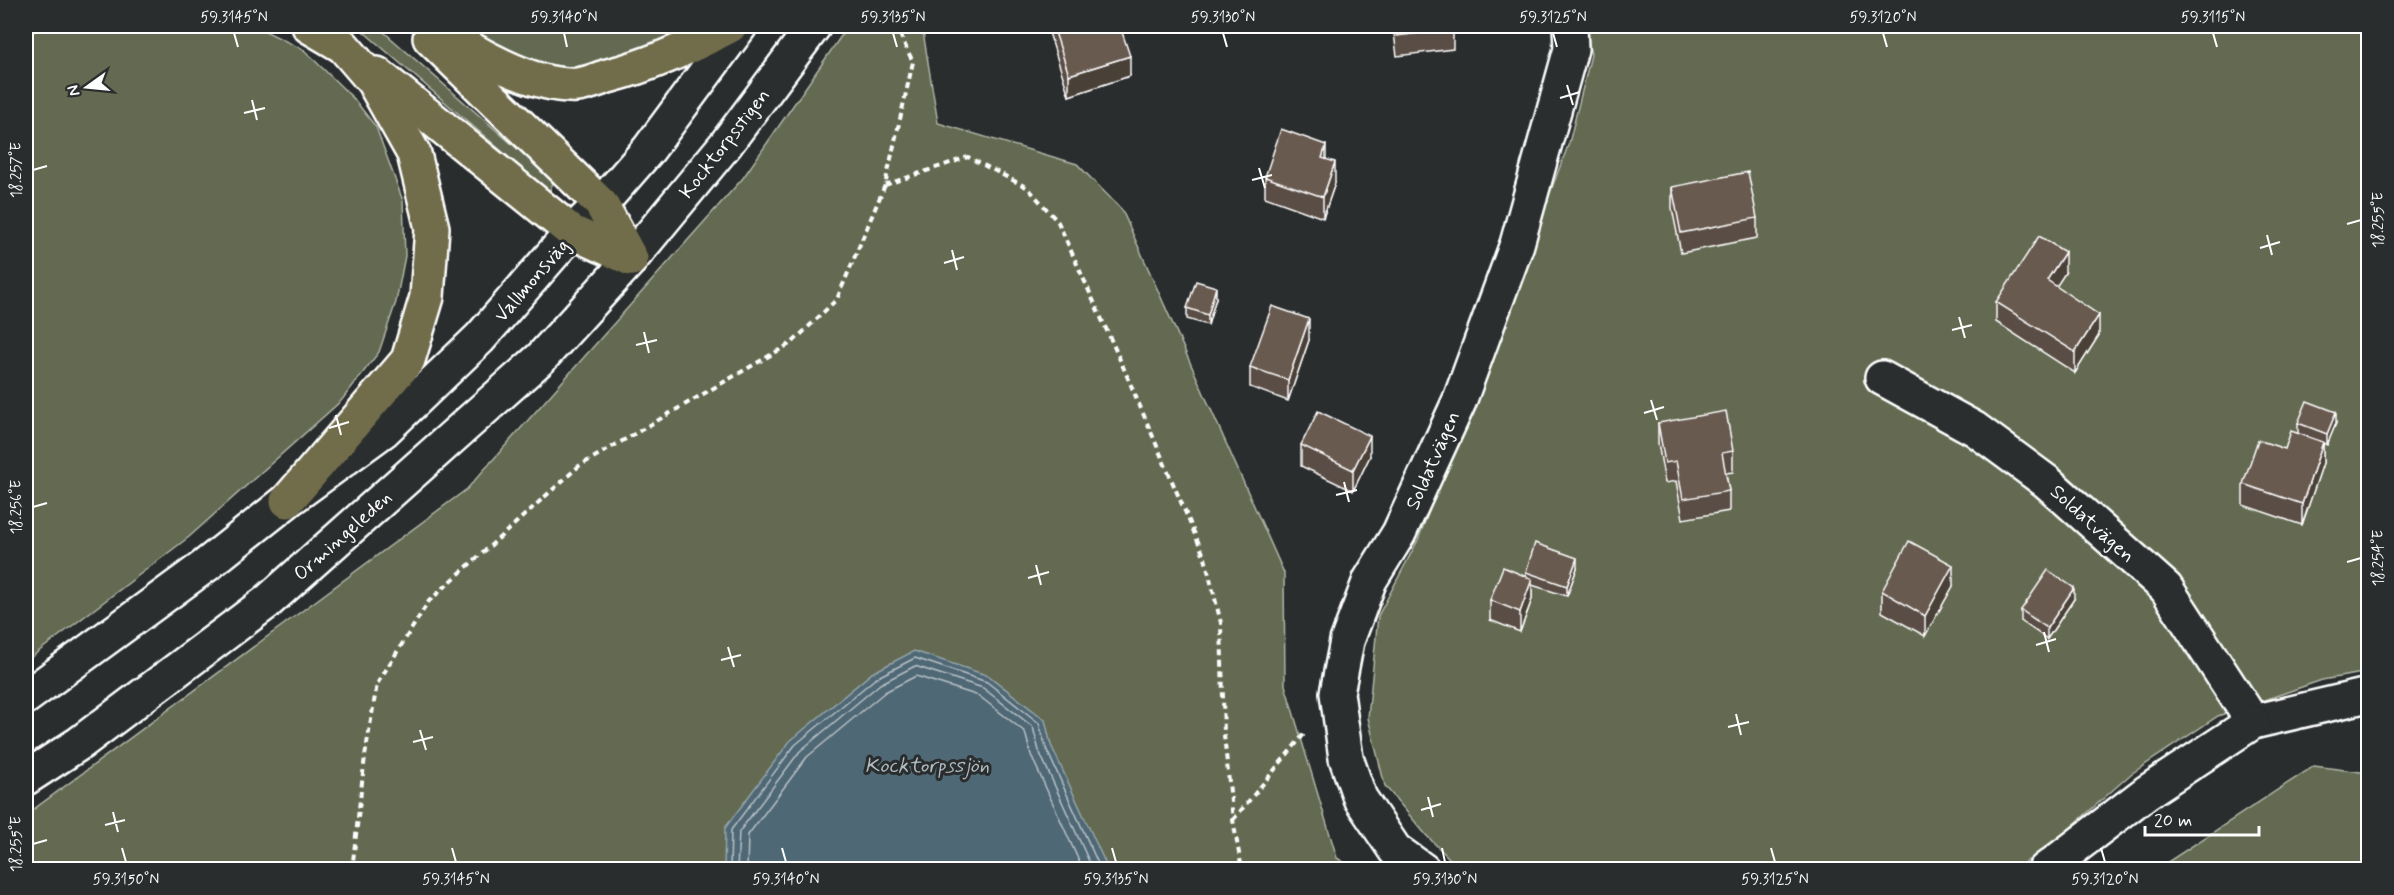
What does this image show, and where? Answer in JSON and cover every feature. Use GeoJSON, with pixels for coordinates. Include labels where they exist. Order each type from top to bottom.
{"type":"FeatureCollection","features":[{"type":"Feature","properties":{"kind":"highway"},"geometry":{"type":"LineString","coordinates":[[309,26],[344,46],[572,232],[631,259]]}},
{"type":"Feature","properties":{"kind":"highway"},"geometry":{"type":"LineString","coordinates":[[417,26],[601,204],[631,259]]}},
{"type":"Feature","properties":{"kind":"highway"},"geometry":{"type":"LineString","coordinates":[[436,26],[454,39],[532,79],[577,85],[625,72],[684,51],[730,26]]}},
{"type":"Feature","properties":{"kind":"highway"},"geometry":{"type":"LineString","coordinates":[[287,501],[408,360],[427,297],[432,228],[414,154],[373,81],[344,46]]}},
{"type":"Feature","properties":{"kind":"main road","name":"Vallmonsväg"},"geometry":{"type":"LineString","coordinates":[[287,501],[383,431],[480,338],[649,148],[740,26]]}},
{"type":"Feature","properties":{"kind":"main road","name":"Kocktorpsstigen"},"geometry":{"type":"LineString","coordinates":[[631,259],[726,144],[814,26]]}},
{"type":"Feature","properties":{"kind":"main road","name":"Soldatvägen"},"geometry":{"type":"LineString","coordinates":[[1424,870],[1395,850],[1360,798],[1346,758],[1337,693],[1347,641],[1370,580],[1399,533],[1459,402],[1517,244],[1571,49],[1570,26]]}},
{"type":"Feature","properties":{"kind":"main road","name":"Ormingeleden"},"geometry":{"type":"LineString","coordinates":[[26,778],[80,743],[267,602],[541,358],[631,259]]}},
{"type":"Feature","properties":{"kind":"main road","name":"Soldatvägen"},"geometry":{"type":"LineString","coordinates":[[1882,378],[1975,429],[2047,482],[2166,588],[2253,722]]}},
{"type":"Feature","properties":{"kind":"main road"},"geometry":{"type":"LineString","coordinates":[[38,688],[205,566],[287,501]]}},
{"type":"Feature","properties":{"kind":"main road"},"geometry":{"type":"LineString","coordinates":[[2045,870],[2147,792],[2253,722],[2368,695]]}},
{"type":"Feature","properties":{"kind":"path"},"geometry":{"type":"LineString","coordinates":[[352,870],[365,756],[377,684],[429,601],[579,466],[793,342],[837,299],[885,185],[913,62],[896,26]]}},
{"type":"Feature","properties":{"kind":"path"},"geometry":{"type":"LineString","coordinates":[[885,185],[968,157],[1028,188],[1058,222],[1205,558],[1221,623],[1224,735],[1233,820],[1242,870]]}},
{"type":"Feature","properties":{"kind":"path"},"geometry":{"type":"LineString","coordinates":[[1233,820],[1337,693]]}},
{"type":"Feature","properties":{"kind":"green space"},"geometry":{"type":"Polygon","coordinates":[[[46,26],[255,26],[304,50],[354,99],[376,127],[403,201],[405,256],[396,302],[379,352],[341,401],[189,537],[26,661],[26,35],[46,26]]]}},
{"type":"Feature","properties":{"kind":"green space"},"geometry":{"type":"Polygon","coordinates":[[[357,26],[377,26],[554,181],[549,192],[357,26]]]}},
{"type":"Feature","properties":{"kind":"green space"},"geometry":{"type":"Polygon","coordinates":[[[462,26],[689,26],[631,53],[610,60],[567,67],[546,66],[518,59],[462,26]]]}},
{"type":"Feature","properties":{"kind":"green space"},"geometry":{"type":"Polygon","coordinates":[[[848,26],[922,26],[938,123],[1077,164],[1122,210],[1284,573],[1285,685],[1337,858],[1355,869],[26,870],[26,815],[467,489],[743,178],[848,26]]]}},
{"type":"Feature","properties":{"kind":"green space"},"geometry":{"type":"Polygon","coordinates":[[[1586,26],[2368,26],[2368,672],[2322,680],[2218,716],[2131,774],[2052,844],[2014,870],[1460,869],[1426,835],[1385,786],[1368,718],[1378,616],[1418,540],[1569,143],[1591,55],[1586,26]]]}},
{"type":"Feature","properties":{"kind":"green space"},"geometry":{"type":"Polygon","coordinates":[[[2314,766],[2368,773],[2368,869],[2157,869],[2314,766]]]}},
{"type":"Feature","properties":{"kind":"water","name":"Kocktorpssjön"},"geometry":{"type":"Polygon","coordinates":[[[914,651],[989,676],[1045,720],[1051,745],[1108,869],[724,869],[725,828],[790,741],[872,673],[914,651]]]}},
{"type":"Feature","properties":{"kind":"building"},"geometry":{"type":"Polygon","coordinates":[[[1053,26],[1120,26],[1130,56],[1069,75],[1053,26]]]}},
{"type":"Feature","properties":{"kind":"building"},"geometry":{"type":"Polygon","coordinates":[[[1396,26],[1453,26],[1453,29],[1397,36],[1396,26]]]}},
{"type":"Feature","properties":{"kind":"building"},"geometry":{"type":"Polygon","coordinates":[[[1281,129],[1326,145],[1322,158],[1335,162],[1323,197],[1265,177],[1281,129]]]}},
{"type":"Feature","properties":{"kind":"building"},"geometry":{"type":"Polygon","coordinates":[[[1748,172],[1757,218],[1681,233],[1672,187],[1748,172]]]}},
{"type":"Feature","properties":{"kind":"building"},"geometry":{"type":"Polygon","coordinates":[[[2039,236],[2065,252],[2047,280],[2099,315],[2075,352],[1996,302],[2039,236]]]}},
{"type":"Feature","properties":{"kind":"building"},"geometry":{"type":"Polygon","coordinates":[[[1196,281],[1216,287],[1208,315],[1187,308],[1196,281]]]}},
{"type":"Feature","properties":{"kind":"building"},"geometry":{"type":"Polygon","coordinates":[[[1272,306],[1309,319],[1288,380],[1250,367],[1272,306]]]}},
{"type":"Feature","properties":{"kind":"building"},"geometry":{"type":"Polygon","coordinates":[[[2307,401],[2336,412],[2327,434],[2298,423],[2307,401]]]}},
{"type":"Feature","properties":{"kind":"building"},"geometry":{"type":"Polygon","coordinates":[[[1318,411],[1370,436],[1353,470],[1301,445],[1318,411]]]}},
{"type":"Feature","properties":{"kind":"building"},"geometry":{"type":"Polygon","coordinates":[[[1726,411],[1733,451],[1722,453],[1729,491],[1683,499],[1676,461],[1665,463],[1658,423],[1726,411]]]}},
{"type":"Feature","properties":{"kind":"building"},"geometry":{"type":"Polygon","coordinates":[[[2291,431],[2323,442],[2302,504],[2243,484],[2258,440],[2285,449],[2291,431]]]}},
{"type":"Feature","properties":{"kind":"building"},"geometry":{"type":"Polygon","coordinates":[[[1909,541],[1953,565],[1925,616],[1882,591],[1909,541]]]}},
{"type":"Feature","properties":{"kind":"building"},"geometry":{"type":"Polygon","coordinates":[[[1535,543],[1577,558],[1567,586],[1526,572],[1535,543]]]}},
{"type":"Feature","properties":{"kind":"building"},"geometry":{"type":"Polygon","coordinates":[[[1503,567],[1532,579],[1520,612],[1490,600],[1503,567]]]}},
{"type":"Feature","properties":{"kind":"building"},"geometry":{"type":"Polygon","coordinates":[[[2048,570],[2074,588],[2047,628],[2021,610],[2048,570]]]}}]}
